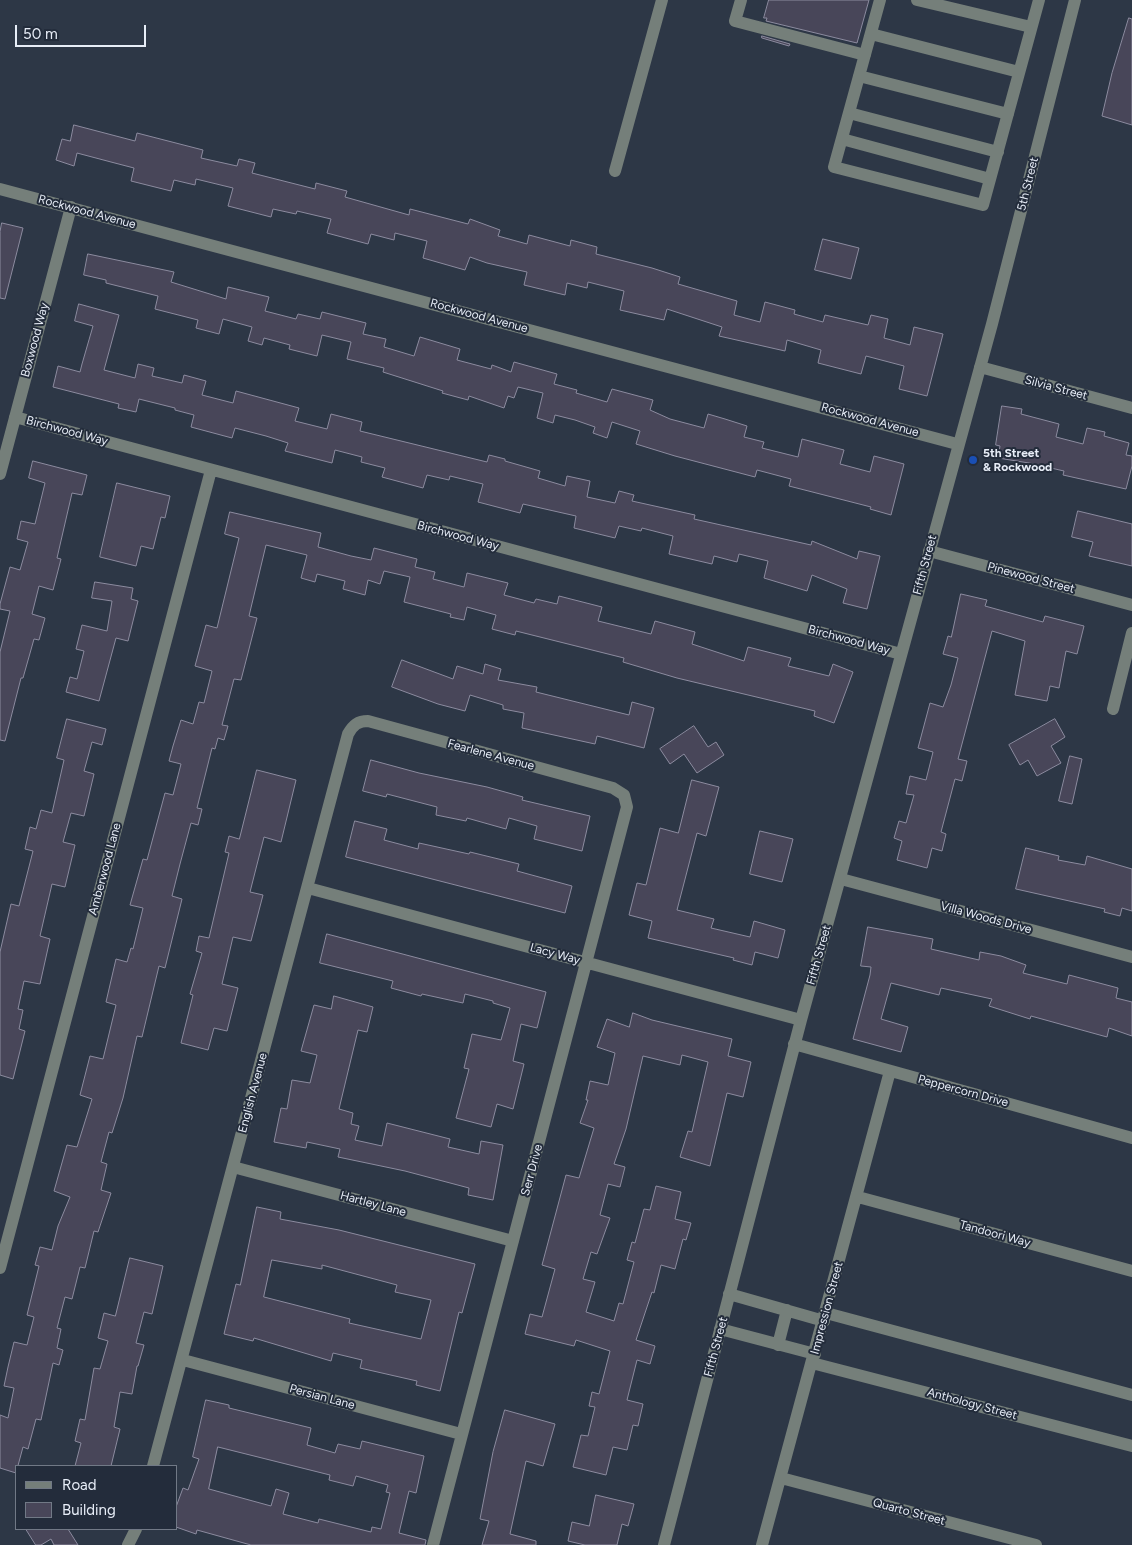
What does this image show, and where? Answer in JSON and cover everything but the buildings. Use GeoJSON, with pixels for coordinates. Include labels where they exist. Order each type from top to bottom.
{"type":"FeatureCollection","features":[{"type":"Feature","properties":{"kind":"street"},"geometry":{"type":"LineString","coordinates":[[615,171],[662,0]]}},
{"type":"Feature","properties":{"kind":"street"},"geometry":{"type":"LineString","coordinates":[[741,0],[735,21],[865,55]]}},
{"type":"Feature","properties":{"kind":"street"},"geometry":{"type":"LineString","coordinates":[[880,0],[834,167],[984,204],[1039,0]]}},
{"type":"Feature","properties":{"kind":"street"},"geometry":{"type":"LineString","coordinates":[[916,0],[1032,27]]}},
{"type":"Feature","properties":{"kind":"street","name":"5th Street"},"geometry":{"type":"LineString","coordinates":[[980,368],[1075,0]]}},
{"type":"Feature","properties":{"kind":"street"},"geometry":{"type":"LineString","coordinates":[[871,34],[1019,72]]}},
{"type":"Feature","properties":{"kind":"street"},"geometry":{"type":"LineString","coordinates":[[859,76],[1008,114]]}},
{"type":"Feature","properties":{"kind":"street"},"geometry":{"type":"LineString","coordinates":[[849,112],[998,152]]}},
{"type":"Feature","properties":{"kind":"street"},"geometry":{"type":"LineString","coordinates":[[842,139],[990,179]]}},
{"type":"Feature","properties":{"kind":"street","name":"Rockwood Avenue"},"geometry":{"type":"LineString","coordinates":[[0,189],[958,444]]}},
{"type":"Feature","properties":{"kind":"street","name":"Boxwood Way"},"geometry":{"type":"LineString","coordinates":[[0,474],[71,207]]}},
{"type":"Feature","properties":{"kind":"street","name":"Silvia Street"},"geometry":{"type":"LineString","coordinates":[[980,368],[1132,408]]}},
{"type":"Feature","properties":{"kind":"street","name":"Fifth Street"},"geometry":{"type":"LineString","coordinates":[[664,1545],[794,1044],[841,879],[980,368]]}},
{"type":"Feature","properties":{"kind":"street","name":"Birchwood Way"},"geometry":{"type":"LineString","coordinates":[[15,417],[901,654]]}},
{"type":"Feature","properties":{"kind":"street","name":"Amberwood Lane"},"geometry":{"type":"LineString","coordinates":[[0,1268],[211,470]]}},
{"type":"Feature","properties":{"kind":"street","name":"Pinewood Street"},"geometry":{"type":"LineString","coordinates":[[930,550],[1132,605]]}},
{"type":"Feature","properties":{"kind":"street"},"geometry":{"type":"LineString","coordinates":[[1113,709],[1132,633]]}},
{"type":"Feature","properties":{"kind":"street","name":"Fearlene Avenue"},"geometry":{"type":"LineString","coordinates":[[356,723],[368,721],[613,788],[624,795]]}},
{"type":"Feature","properties":{"kind":"street","name":"English Avenue"},"geometry":{"type":"LineString","coordinates":[[153,1465],[183,1360],[348,734],[356,723]]}},
{"type":"Feature","properties":{"kind":"street","name":"Serr Drive"},"geometry":{"type":"LineString","coordinates":[[433,1545],[587,963],[626,807],[624,795]]}},
{"type":"Feature","properties":{"kind":"street","name":"Villa Woods Drive"},"geometry":{"type":"LineString","coordinates":[[841,879],[1132,957]]}},
{"type":"Feature","properties":{"kind":"street","name":"Lacy Way"},"geometry":{"type":"LineString","coordinates":[[308,888],[801,1020]]}},
{"type":"Feature","properties":{"kind":"street","name":"Peppercorn Drive"},"geometry":{"type":"LineString","coordinates":[[794,1044],[1132,1138]]}},
{"type":"Feature","properties":{"kind":"street","name":"Impression Street"},"geometry":{"type":"LineString","coordinates":[[762,1545],[858,1197],[890,1071]]}},
{"type":"Feature","properties":{"kind":"street","name":"Hartley Lane"},"geometry":{"type":"LineString","coordinates":[[233,1167],[513,1241]]}},
{"type":"Feature","properties":{"kind":"street","name":"Tandoori Way"},"geometry":{"type":"LineString","coordinates":[[858,1197],[1132,1271]]}},
{"type":"Feature","properties":{"kind":"street"},"geometry":{"type":"LineString","coordinates":[[730,1294],[787,1310],[825,1317],[1132,1395]]}},
{"type":"Feature","properties":{"kind":"street"},"geometry":{"type":"LineString","coordinates":[[778,1345],[787,1310]]}},
{"type":"Feature","properties":{"kind":"street","name":"Anthology Street"},"geometry":{"type":"LineString","coordinates":[[720,1330],[1132,1446]]}},
{"type":"Feature","properties":{"kind":"street","name":"Persian Lane"},"geometry":{"type":"LineString","coordinates":[[183,1360],[461,1434]]}},
{"type":"Feature","properties":{"kind":"street","name":"Quarto Street"},"geometry":{"type":"LineString","coordinates":[[781,1478],[1036,1545]]}},
{"type":"Feature","properties":{"kind":"street"},"geometry":{"type":"LineString","coordinates":[[128,1545],[136,1530]]}},
{"type":"Feature","properties":{"kind":"place","name":"5th Street & Rockwood"},"geometry":{"type":"Point","coordinates":[973,460]}}]}
